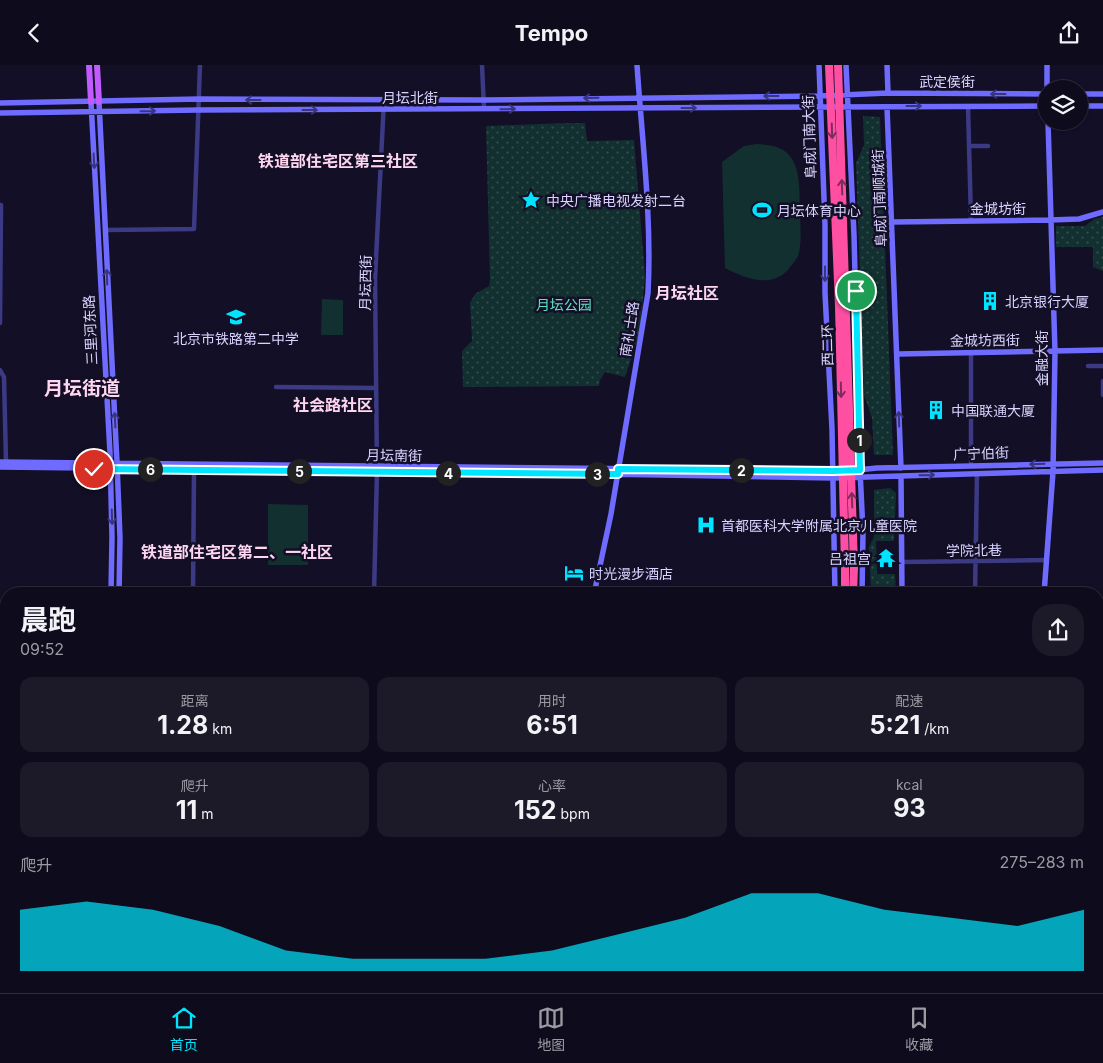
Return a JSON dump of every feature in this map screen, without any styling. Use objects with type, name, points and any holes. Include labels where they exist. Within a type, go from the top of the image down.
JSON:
[{"type":"highway","name":"西二环","points":[[829,65],[839,306],[845,587]]},
{"type":"highway","name":"西二环","points":[[838,65],[854,587]]},
{"type":"main road","name":"三里河东路","points":[[89,65],[91,102],[95,112],[106,231],[114,466],[111,587]]},
{"type":"main road","name":"三里河东路","points":[[97,65],[99,102],[95,112],[114,466],[120,538],[119,587]]},
{"type":"main road","name":"南礼士路","points":[[595,587],[618,472],[648,293],[648,251],[638,65]]},
{"type":"main road","points":[[887,65],[888,93]]},
{"type":"main road","points":[[1047,65],[1047,80]]},
{"type":"main road","points":[[819,68],[846,68],[854,245],[863,532],[862,587]]},
{"type":"main road","name":"阜成门南大街","points":[[819,68],[825,225],[825,293],[832,429],[835,587]]},
{"type":"main road","points":[[1100,95],[1103,90]]},
{"type":"main road","name":"武定侯街","points":[[819,96],[888,93],[1038,94]]},
{"type":"main road","name":"月坛北街","points":[[0,103],[199,99],[484,100],[819,96]]},
{"type":"main road","name":"武定侯街","points":[[820,107],[1038,106]]},
{"type":"main road","points":[[1088,106],[1103,106]]},
{"type":"main road","name":"月坛北街","points":[[0,113],[199,110],[820,107]]},
{"type":"main road","name":"阜成门南顺城街","points":[[888,107],[901,468]]},
{"type":"main road","name":"金融大街","points":[[1048,130],[1056,352],[1055,472]]},
{"type":"main road","name":"金城坊街","points":[[892,222],[1079,219],[1103,212]]},
{"type":"main road","name":"金城坊西街","points":[[898,354],[1103,350]]},
{"type":"main road","points":[[832,429],[859,429]]},
{"type":"main road","points":[[845,429],[847,478]]},
{"type":"main road","name":"月坛南街","points":[[3,461],[194,470],[377,469]]},
{"type":"main road","name":"广宁伯街","points":[[860,470],[1103,463]]},
{"type":"main road","name":"月坛南街","points":[[0,467],[114,466],[618,472],[847,478]]},
{"type":"main road","name":"月坛南街","points":[[618,472],[860,470]]},
{"type":"main road","name":"广宁伯街","points":[[847,478],[1103,470]]},
{"type":"main road","points":[[1046,587],[1055,472]]},
{"type":"main road","points":[[1047,587],[1055,472]]},
{"type":"main road","points":[[902,476],[902,587]]},
{"type":"street","points":[[106,231],[194,229],[200,65]]},
{"type":"street","points":[[482,65],[484,109]]},
{"type":"street","name":"月坛西街","points":[[374,587],[377,469],[375,279],[384,100]]},
{"type":"street","points":[[968,106],[971,221]]},
{"type":"street","points":[[969,146],[988,146]]},
{"type":"street","points":[[0,323],[1,205]]},
{"type":"street","points":[[971,353],[971,466]]},
{"type":"street","points":[[1088,366],[1103,366]]},
{"type":"street","points":[[0,370],[4,377],[3,461]]},
{"type":"street","points":[[1103,381],[1103,395]]},
{"type":"street","points":[[276,387],[376,388]]},
{"type":"street","points":[[193,587],[194,470]]},
{"type":"street","points":[[974,587],[977,474]]},
{"type":"street","name":"学院北巷","points":[[902,562],[1047,560]]},
{"type":"green space","points":[[863,116],[880,117],[893,455],[874,455],[872,418],[864,395],[856,163],[864,145]]},
{"type":"green space","name":"月坛公园","points":[[585,123],[587,141],[634,140],[645,276],[640,332],[625,377],[605,372],[599,386],[463,387],[462,351],[472,341],[470,303],[475,294],[489,286],[490,280],[486,126]]},
{"type":"green space","name":"月坛体育中心","points":[[769,145],[786,152],[795,164],[799,188],[801,237],[798,255],[784,273],[768,280],[751,279],[725,268],[722,162],[744,146]]},
{"type":"green space","points":[[1103,217],[1103,271],[1093,267],[1093,247],[1056,247],[1056,226],[1085,226],[1094,219]]},
{"type":"green space","points":[[322,299],[343,300],[343,335],[321,335]]},
{"type":"green space","points":[[890,488],[896,493],[894,541],[876,541],[877,574],[895,574],[896,587],[871,587],[869,547],[874,537],[874,490]]},
{"type":"green space","points":[[268,504],[308,505],[308,565],[268,565]]},
{"type":"place","name":"中央广播电视发射二台","points":[[531,200]]},
{"type":"place","name":"月坛体育中心","points":[[762,210]]},
{"type":"place","name":"北京银行大厦","points":[[990,301]]},
{"type":"place","name":"北京市铁路第二中学","points":[[236,317]]},
{"type":"place","name":"中国联通大厦","points":[[936,410]]},
{"type":"place","name":"首都医科大学附属北京儿童医院","points":[[706,525]]},
{"type":"place","name":"吕祖宫","points":[[886,558]]},
{"type":"place","name":"时光漫步酒店","points":[[574,573]]},
{"type":"district","name":"铁道部住宅区第三社区","points":[[338,161]]},
{"type":"district","name":"月坛社区","points":[[687,293]]},
{"type":"district","name":"月坛街道","points":[[82,388]]},
{"type":"district","name":"社会路社区","points":[[333,405]]},
{"type":"district","name":"铁道部住宅区第二、一社区","points":[[237,552]]},
{"type":"route","points":[[94,469],[602,474],[618,474],[618,469],[860,470],[856,291]]}]
